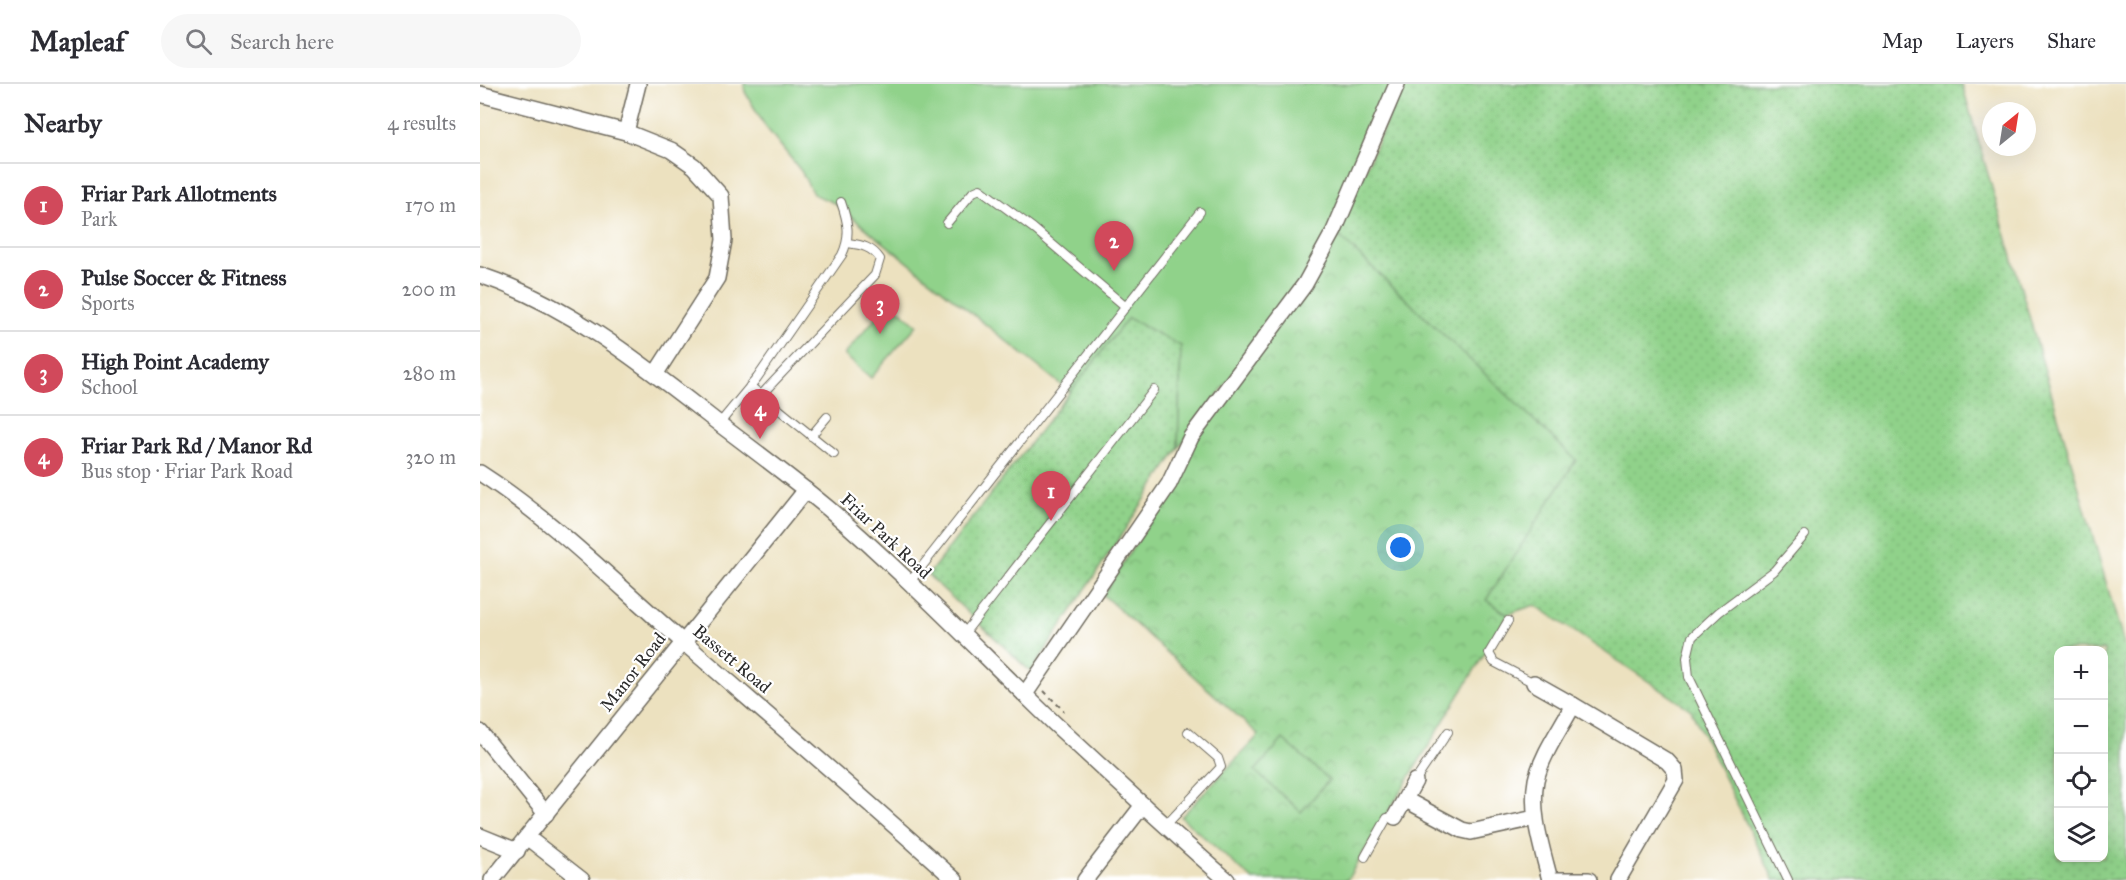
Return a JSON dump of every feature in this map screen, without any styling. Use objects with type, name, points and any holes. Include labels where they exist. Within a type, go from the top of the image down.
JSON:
[{"type":"street","points":[[626,132],[638,84]]},
{"type":"street","points":[[1029,688],[1169,484],[1191,437],[1305,284],[1334,231],[1397,84]]},
{"type":"street","points":[[485,91],[626,132],[671,150],[694,166],[721,196],[724,240],[717,278],[656,373]]},
{"type":"street","name":"Friar Park Road","points":[[480,275],[517,288],[555,307],[656,373],[806,490],[963,635],[1029,688],[1143,805],[1227,880]]},
{"type":"street","name":"Bassett Road","points":[[480,473],[518,499],[843,778],[955,880]]},
{"type":"street","name":"Manor Road","points":[[492,880],[528,838],[682,641],[806,490]]},
{"type":"street","points":[[1534,683],[1667,760],[1675,770],[1676,780],[1618,880]]},
{"type":"street","points":[[1550,880],[1535,818],[1537,779],[1543,761],[1573,705]]},
{"type":"street","points":[[480,732],[546,814]]},
{"type":"street","points":[[1395,817],[1415,781]]},
{"type":"street","points":[[1406,800],[1462,830],[1471,832],[1535,818]]},
{"type":"street","points":[[1085,880],[1143,805]]},
{"type":"street","points":[[480,836],[517,851]]},
{"type":"street","points":[[528,838],[582,880]]},
{"type":"street","points":[[1555,880],[1589,880]]},
{"type":"lane","points":[[947,223],[973,192],[980,189],[1096,279],[1126,307]]},
{"type":"lane","points":[[719,424],[750,386],[842,255],[848,243],[849,229],[841,202]]},
{"type":"lane","points":[[909,583],[1200,212]]},
{"type":"lane","points":[[761,395],[875,275],[880,259],[876,253],[868,247],[848,243]]},
{"type":"lane","points":[[750,386],[834,454]]},
{"type":"lane","points":[[963,635],[1154,390]]},
{"type":"lane","points":[[811,436],[828,417]]},
{"type":"lane","points":[[1788,880],[1689,677],[1687,658],[1692,637],[1719,612],[1774,572],[1805,535]]},
{"type":"lane","points":[[1508,621],[1489,653],[1494,662],[1534,683]]},
{"type":"lane","points":[[1165,826],[1221,767],[1218,758],[1188,732]]},
{"type":"lane","points":[[1415,781],[1448,732]]},
{"type":"lane","points":[[1365,857],[1387,818],[1395,817]]},
{"type":"path","points":[[1029,688],[1065,712]]},
{"type":"green space","points":[[744,84],[1394,84],[1331,232],[1300,284],[1178,449],[1181,346],[1128,318],[1070,392],[834,203],[813,194],[801,171],[765,126],[745,92]]},
{"type":"green space","points":[[1403,84],[1962,84],[2126,651],[2126,880],[1774,880],[1691,710],[1535,605],[1508,614],[1485,600],[1337,234]]},
{"type":"green space","points":[[1337,234],[1576,460],[1486,600],[1508,615],[1347,880],[1253,880],[1181,817],[1259,735],[1103,595],[1180,473],[1196,439]]},
{"type":"green space","points":[[890,301],[917,325],[871,378],[844,355]]},
{"type":"green space","points":[[1128,317],[1181,346],[1178,449],[1031,672],[928,575]]},
{"type":"green space","points":[[1283,739],[1329,780],[1301,812],[1255,771]]},
{"type":"place","name":"Pulse Soccer & Fitness","points":[[1114,271]]},
{"type":"place","name":"High Point Academy","points":[[880,334]]},
{"type":"place","name":"Friar Park Rd / Manor Rd","points":[[760,439]]},
{"type":"place","name":"Friar Park Allotments","points":[[1051,521]]}]
